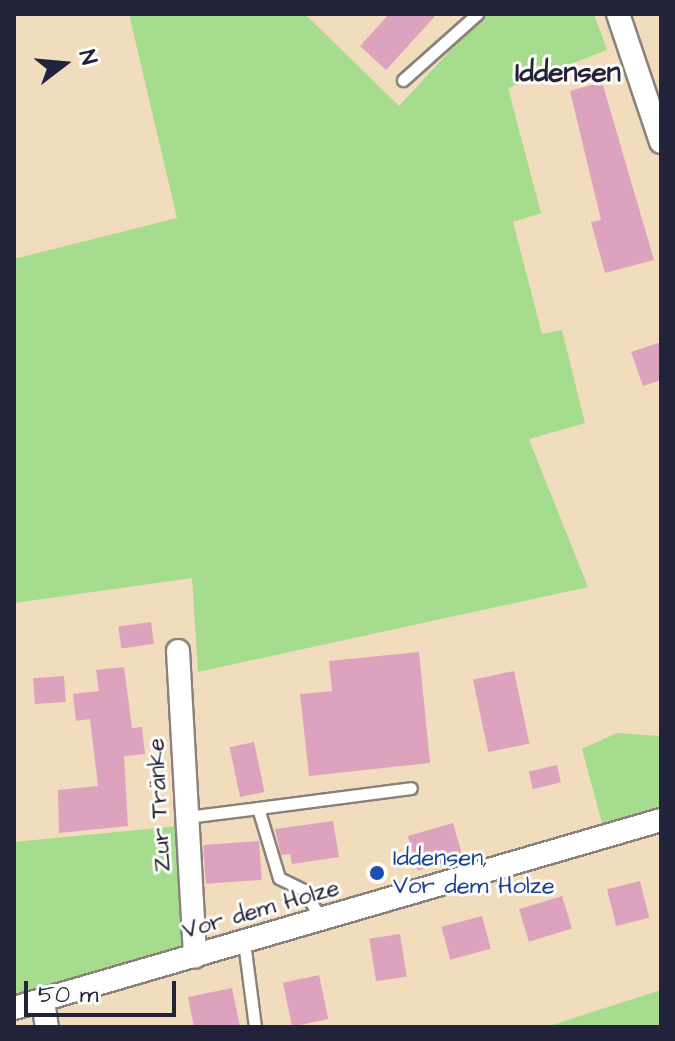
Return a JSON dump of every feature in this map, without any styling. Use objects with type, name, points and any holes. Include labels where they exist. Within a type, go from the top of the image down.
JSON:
[{"type":"street","points":[[618,14],[661,142]]},
{"type":"street","name":"Zur Tränke","points":[[178,651],[195,957]]},
{"type":"street","name":"Vor dem Holze","points":[[14,1008],[661,820]]},
{"type":"street","points":[[43,1000],[47,1027]]},
{"type":"lane","points":[[403,80],[477,14]]},
{"type":"lane","points":[[187,817],[411,788]]},
{"type":"lane","points":[[258,808],[279,878],[306,891],[320,920]]},
{"type":"lane","points":[[244,942],[255,1027]]},
{"type":"green space","points":[[129,14],[305,14],[399,106],[484,14],[594,14],[607,50],[508,88],[541,213],[513,222],[542,334],[562,330],[585,423],[529,439],[588,587],[198,672],[192,578],[14,603],[14,259],[177,218]]},
{"type":"green space","points":[[617,733],[661,736],[661,813],[604,830],[582,749]]},
{"type":"green space","points":[[179,826],[186,948],[14,998],[14,842]]},
{"type":"green space","points":[[661,990],[661,1027],[546,1027]]},
{"type":"building","points":[[389,14],[437,14],[386,70],[360,46]]},
{"type":"building","points":[[602,82],[654,260],[605,273],[591,222],[601,220],[570,91]]},
{"type":"building","points":[[661,342],[661,380],[643,386],[631,352]]},
{"type":"building","points":[[151,622],[154,644],[121,648],[118,627]]},
{"type":"building","points":[[419,652],[430,763],[309,776],[300,694],[332,691],[329,661]]},
{"type":"building","points":[[124,667],[132,728],[142,727],[145,754],[124,756],[128,826],[59,833],[58,790],[98,786],[90,719],[76,721],[73,694],[99,691],[96,670]]},
{"type":"building","points":[[514,671],[529,743],[488,752],[473,680]]},
{"type":"building","points":[[64,676],[66,702],[35,704],[33,678]]},
{"type":"building","points":[[254,742],[265,792],[240,797],[230,747]]},
{"type":"building","points":[[557,765],[561,783],[533,789],[529,772]]},
{"type":"building","points":[[333,821],[339,857],[292,864],[290,854],[281,855],[275,829]]},
{"type":"building","points":[[453,823],[463,858],[418,871],[408,836]]},
{"type":"building","points":[[259,841],[262,880],[206,884],[203,845]]},
{"type":"building","points":[[640,881],[649,918],[616,926],[607,889]]},
{"type":"building","points":[[562,896],[572,929],[529,942],[519,909]]},
{"type":"building","points":[[482,916],[491,949],[450,960],[441,927]]},
{"type":"building","points":[[400,934],[407,976],[376,981],[369,939]]},
{"type":"building","points":[[319,975],[328,1019],[292,1027],[283,983]]},
{"type":"building","points":[[232,988],[240,1027],[194,1027],[188,997]]},
{"type":"place","name":"Iddensen, Vor dem Holze","points":[[377,873]]},
{"type":"district","name":"Iddensen","points":[[568,73]]}]
